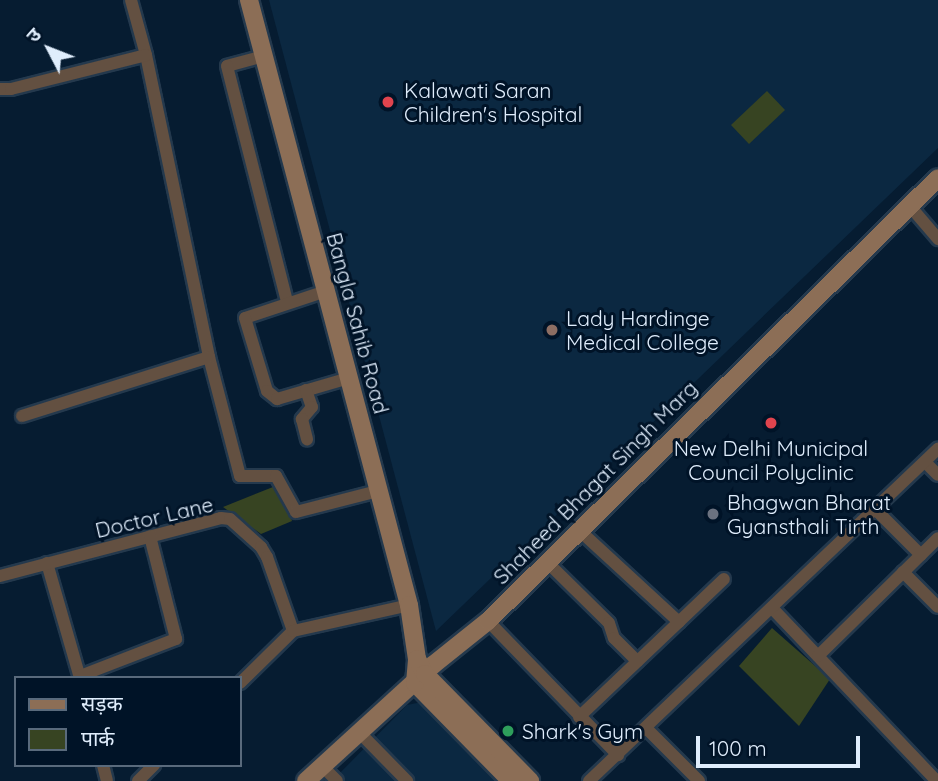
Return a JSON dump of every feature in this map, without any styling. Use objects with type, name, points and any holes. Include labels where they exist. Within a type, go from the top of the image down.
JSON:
[{"type":"street","points":[[131,0],[146,55],[209,357],[240,476],[276,475],[296,512],[378,491]]},
{"type":"street","name":"Bangla Sahib Road","points":[[249,0],[409,605],[419,672]]},
{"type":"street","points":[[0,89],[11,89],[146,55]]},
{"type":"street","points":[[264,56],[227,66],[287,302]]},
{"type":"street","name":"Shaheed Bhagat Singh Marg","points":[[306,781],[419,672],[488,621],[938,178]]},
{"type":"street","points":[[909,205],[938,239]]},
{"type":"street","points":[[326,291],[245,318],[267,391],[277,398],[349,378]]},
{"type":"street","points":[[22,416],[209,357]]},
{"type":"street","points":[[306,390],[312,407],[302,419],[307,439]]},
{"type":"street","points":[[589,781],[938,449]]},
{"type":"street","points":[[925,462],[938,475]]},
{"type":"street","points":[[875,509],[921,555]]},
{"type":"street","name":"Doctor Lane","points":[[0,576],[221,518],[237,523],[267,557],[293,631]]},
{"type":"street","points":[[579,530],[679,622]]},
{"type":"street","points":[[83,676],[176,639],[149,536]]},
{"type":"street","points":[[818,656],[938,538]]},
{"type":"street","points":[[546,561],[609,623],[614,638],[637,662]]},
{"type":"street","points":[[47,563],[80,676]]},
{"type":"street","points":[[903,572],[938,607]]},
{"type":"street","points":[[579,717],[724,579]]},
{"type":"street","points":[[242,681],[293,631],[409,605]]},
{"type":"street","points":[[772,608],[937,781]]},
{"type":"street","points":[[488,621],[618,755]]},
{"type":"street","points":[[419,672],[511,781]]},
{"type":"street","points":[[419,672],[530,781]]},
{"type":"street","points":[[646,728],[699,781]]},
{"type":"street","points":[[359,732],[407,781]]},
{"type":"street","points":[[322,766],[337,781]]},
{"type":"street","points":[[138,781],[153,767]]},
{"type":"shaded area","name":"Lady Hardinge Medical College","points":[[269,0],[938,0],[938,148],[436,631]]},
{"type":"shaded area","points":[[427,701],[506,781],[332,781],[407,705]]},
{"type":"green space","points":[[767,91],[785,110],[749,144],[731,125]]},
{"type":"green space","points":[[278,485],[292,521],[261,534],[223,507]]},
{"type":"green space","points":[[772,628],[830,679],[799,726],[739,666]]},
{"type":"place","name":"Kalawati Saran Children's Hospital","points":[[388,102]]},
{"type":"place","name":"Lady Hardinge Medical College","points":[[552,330]]},
{"type":"place","name":"New Delhi Municipal Council Polyclinic","points":[[771,423]]},
{"type":"place","name":"Bhagwan Bharat Gyansthali Tirth","points":[[713,514]]},
{"type":"place","name":"Shark's Gym","points":[[508,731]]}]
